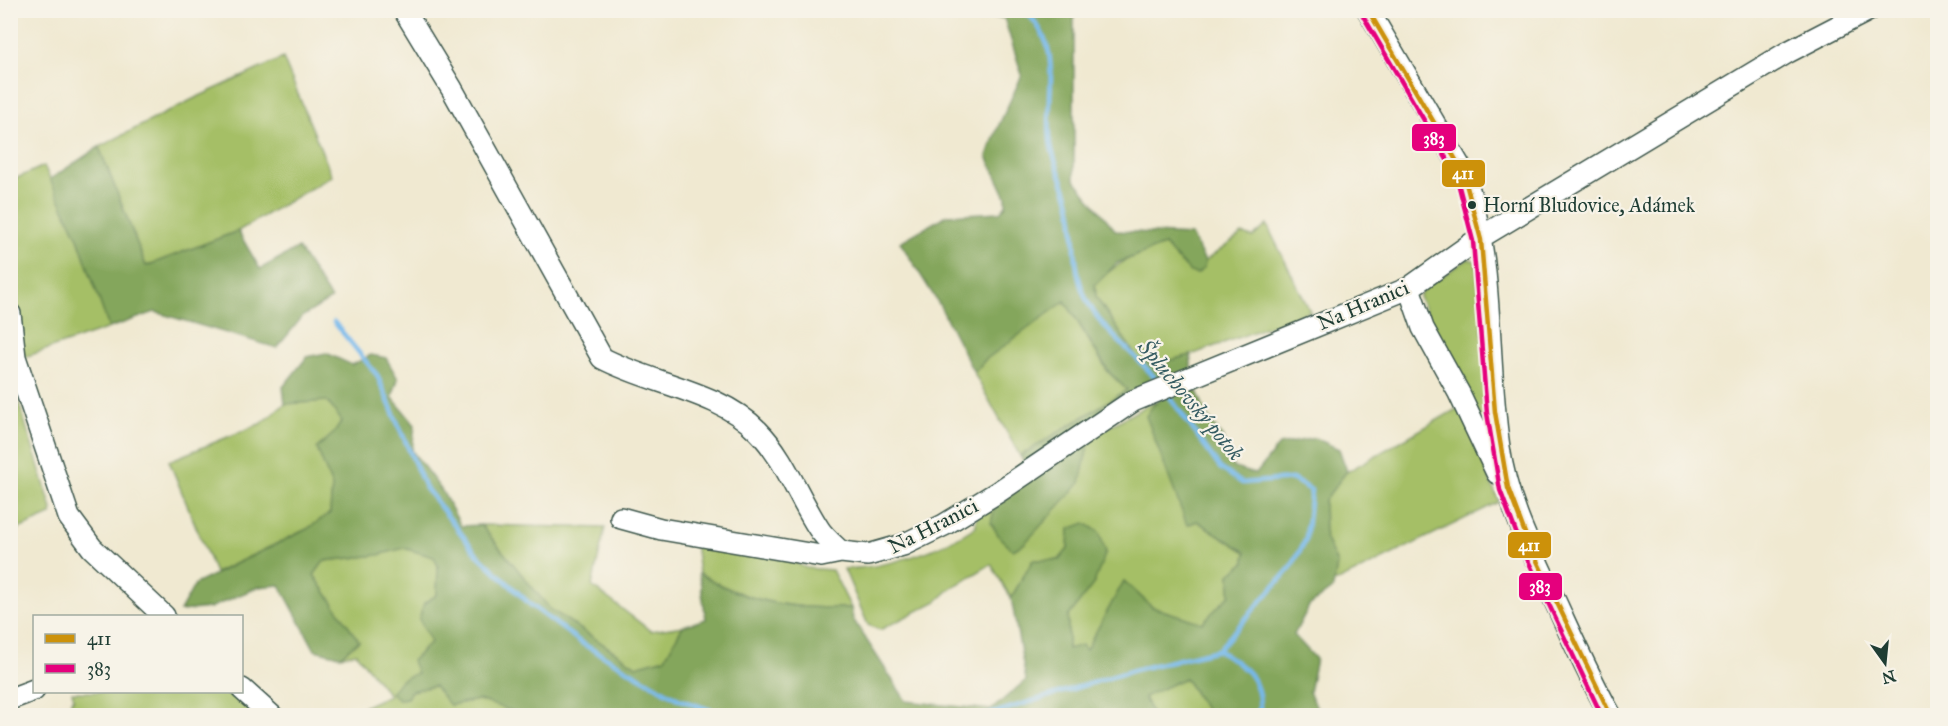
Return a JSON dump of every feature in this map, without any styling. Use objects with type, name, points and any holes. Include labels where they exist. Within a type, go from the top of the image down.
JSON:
[{"type":"street","points":[[404,10],[452,89],[602,358],[642,377],[693,393],[742,418],[758,431],[775,453],[820,531],[841,552]]},
{"type":"street","points":[[1368,10],[1463,172],[1473,199],[1481,237],[1498,445],[1507,492]]},
{"type":"street","name":"Na Hranici","points":[[621,518],[661,529],[796,553],[821,556],[841,552],[853,555],[882,552],[936,529],[998,492],[1133,401],[1409,288],[1481,237],[1788,52],[1869,10]]},
{"type":"street","points":[[1409,288],[1423,328],[1459,393],[1507,492],[1573,641],[1611,716]]},
{"type":"street","points":[[10,314],[15,357],[69,517],[92,548],[163,615]]},
{"type":"street","points":[[10,699],[33,690]]},
{"type":"street","points":[[243,690],[272,716]]},
{"type":"green space","points":[[962,11],[1074,11],[1074,179],[1116,231],[1191,235],[1205,261],[1204,268],[1197,274],[1190,272],[1164,245],[1117,263],[1095,285],[1096,297],[1138,359],[1155,364],[1191,355],[1191,370],[1027,467],[1020,456],[1127,390],[1109,372],[1065,301],[985,360],[974,373],[939,304],[900,242],[947,215],[1000,212],[1006,205],[1006,197],[987,156],[1022,75],[1004,18],[967,16]]},
{"type":"green space","points":[[283,58],[332,176],[238,231],[146,266],[99,147],[193,99]]},
{"type":"green space","points":[[99,147],[146,266],[238,231],[260,269],[298,248],[331,299],[303,316],[277,348],[155,312],[109,328],[78,238],[50,179]]},
{"type":"green space","points":[[44,166],[78,238],[109,328],[22,358],[11,260],[10,181]]},
{"type":"green space","points":[[1267,225],[1310,311],[1191,355],[1155,364],[1138,359],[1096,297],[1095,285],[1126,260],[1164,245],[1190,271],[1204,268],[1205,261],[1242,234],[1253,237]]},
{"type":"green space","points":[[1468,259],[1476,261],[1494,455],[1419,297],[1424,288]]},
{"type":"green space","points":[[1065,301],[1108,372],[1127,390],[1020,456],[974,373],[985,360]]},
{"type":"green space","points":[[326,353],[352,365],[371,355],[386,358],[398,379],[392,397],[415,425],[412,451],[442,491],[461,526],[481,525],[550,609],[636,666],[665,658],[683,626],[706,619],[699,573],[736,592],[754,598],[791,606],[851,608],[853,619],[906,701],[991,710],[1026,680],[1011,598],[1033,560],[1059,560],[1068,549],[1069,529],[1085,523],[1099,532],[1106,552],[1094,583],[1068,617],[1068,649],[1082,645],[1086,650],[1124,581],[1152,607],[1202,623],[1230,595],[1230,574],[1245,562],[1246,552],[1197,521],[1187,525],[1146,416],[1161,398],[1173,392],[1197,391],[1208,417],[1223,438],[1234,468],[1256,474],[1279,445],[1315,438],[1339,449],[1347,471],[1324,501],[1325,537],[1337,564],[1333,588],[1309,606],[1294,635],[1316,659],[1309,692],[1321,715],[1209,715],[1185,678],[1144,697],[1153,716],[527,716],[479,700],[450,705],[434,686],[411,691],[407,698],[399,699],[391,693],[401,680],[417,673],[412,661],[431,642],[419,619],[424,603],[437,595],[438,566],[434,557],[404,548],[378,555],[324,561],[314,575],[359,641],[340,656],[315,650],[280,585],[258,587],[210,608],[180,611],[195,584],[307,529],[330,513],[332,486],[317,448],[334,433],[342,421],[327,401],[285,404],[283,387],[307,357]]},
{"type":"green space","points":[[11,378],[52,509],[51,515],[11,532]]},
{"type":"green space","points":[[327,401],[342,421],[335,433],[317,448],[332,486],[330,513],[307,529],[215,573],[169,461],[262,423],[285,404]]},
{"type":"green space","points":[[1155,401],[1187,525],[1197,521],[1246,552],[1245,562],[1230,574],[1230,595],[1202,623],[1152,607],[1124,581],[1086,650],[1068,649],[1068,617],[1094,583],[1069,529],[1068,549],[1059,560],[1033,560],[1011,598],[991,564],[950,589],[937,601],[880,630],[868,625],[844,569],[896,561],[947,543],[976,526],[976,518],[996,500],[1013,550],[1025,543],[1090,437]]},
{"type":"green space","points":[[1460,407],[1499,502],[1334,583],[1337,564],[1325,537],[1324,501],[1345,473]]},
{"type":"green space","points":[[1090,437],[1080,483],[1025,543],[1013,550],[1000,538],[991,523],[996,500]]},
{"type":"green space","points":[[481,525],[605,528],[592,586],[651,631],[683,626],[665,658],[636,666],[550,609]]},
{"type":"green space","points":[[695,543],[790,560],[806,568],[832,570],[851,608],[792,606],[736,592],[699,573]]},
{"type":"green space","points":[[404,548],[434,557],[438,566],[437,595],[424,603],[431,642],[421,650],[417,673],[401,680],[399,699],[407,698],[410,691],[434,686],[450,705],[479,700],[527,715],[346,715],[389,695],[356,653],[340,656],[359,641],[314,575],[324,561],[378,555]]},
{"type":"green space","points":[[1185,678],[1209,715],[1153,715],[1143,697]]},
{"type":"green space","points":[[72,693],[240,693],[266,715],[65,716],[64,712],[74,698]]},
{"type":"waterway","name":"Špluchovský potok","points":[[1024,10],[1037,25],[1045,40],[1049,55],[1051,71],[1050,139],[1053,155],[1070,204],[1077,268],[1082,289],[1096,316],[1160,384]]},
{"type":"waterway","points":[[334,322],[377,375],[425,487],[477,554],[531,605],[583,644],[678,699],[728,716]]},
{"type":"waterway","name":"Špluchovský potok","points":[[1167,393],[1220,468],[1242,483],[1292,479],[1311,490],[1306,539],[1292,566],[1218,650],[1243,667],[1254,680],[1260,709],[1253,716]]},
{"type":"waterway","points":[[984,716],[1134,670],[1218,650]]},
{"type":"transit line","name":"411","points":[[1368,10],[1463,172],[1481,240],[1495,412],[1508,488],[1529,544],[1611,716]]},
{"type":"transit line","name":"383","points":[[1362,14],[1456,175],[1473,241],[1487,413],[1500,490],[1522,548],[1602,716]]},
{"type":"place","name":"Horní Bludovice, Adámek","points":[[1472,205]]}]
